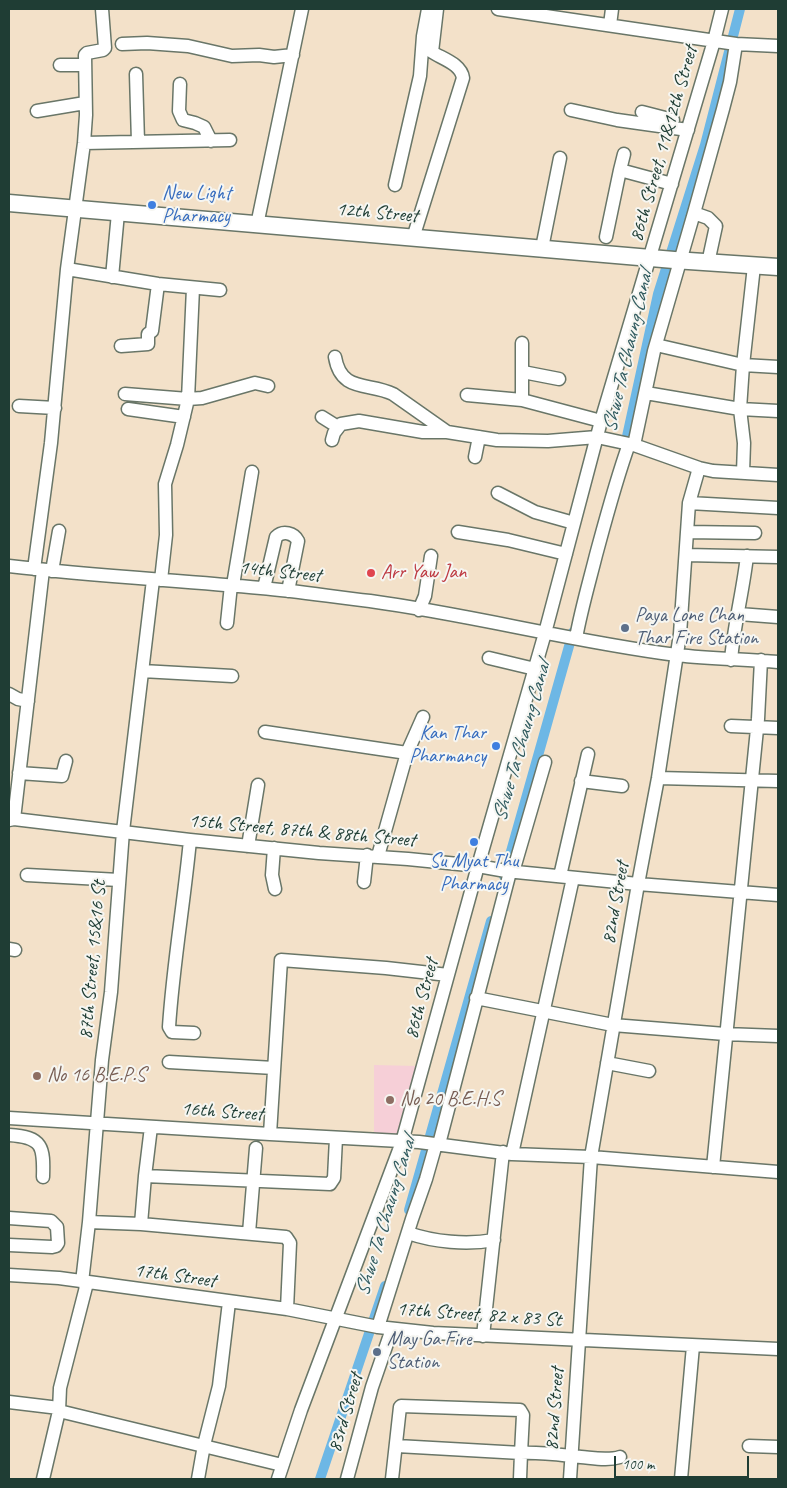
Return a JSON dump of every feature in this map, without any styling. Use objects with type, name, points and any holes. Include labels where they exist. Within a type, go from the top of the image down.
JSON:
[{"type":"main road","name":"12th Street","points":[[9,204],[778,267]]},
{"type":"street","points":[[11,819],[19,773],[43,570],[54,408],[68,269],[84,143],[85,55],[86,53],[100,51],[105,48],[102,9]]},
{"type":"street","points":[[257,224],[302,9]]},
{"type":"street","points":[[427,52],[423,36],[428,9]]},
{"type":"street","points":[[395,185],[437,9]]},
{"type":"street","points":[[500,9],[726,43],[778,46]]},
{"type":"street","points":[[610,25],[612,9]]},
{"type":"street","points":[[576,638],[587,586],[618,473],[631,444],[646,393],[656,345],[667,259],[694,213],[730,82],[722,9]]},
{"type":"street","name":"86th Street, 11&12th Street","points":[[667,259],[672,184],[688,127],[726,43]]},
{"type":"street","points":[[122,44],[188,46],[232,56],[259,55],[274,57],[293,55]]},
{"type":"street","points":[[413,238],[463,78],[462,71],[456,66],[427,52]]},
{"type":"street","points":[[60,65],[84,65]]},
{"type":"street","points":[[136,74],[138,142]]},
{"type":"street","points":[[180,84],[179,111],[183,120],[195,122],[204,127],[211,140]]},
{"type":"street","points":[[37,111],[85,102]]},
{"type":"street","points":[[571,110],[617,120],[688,127]]},
{"type":"street","points":[[642,112],[688,127]]},
{"type":"street","points":[[84,143],[230,140]]},
{"type":"street","points":[[606,237],[624,154]]},
{"type":"street","points":[[542,248],[560,158]]},
{"type":"street","points":[[620,170],[672,184]]},
{"type":"street","points":[[112,277],[118,213]]},
{"type":"street","points":[[694,213],[708,218],[716,226],[708,262]]},
{"type":"street","name":"86th Street","points":[[278,1479],[309,1387],[402,1142],[545,633],[601,421],[667,259]]},
{"type":"street","points":[[743,473],[744,443],[740,409],[754,266]]},
{"type":"street","points":[[68,269],[158,284],[220,290]]},
{"type":"street","points":[[121,346],[148,344],[148,334],[152,331],[158,284]]},
{"type":"street","name":"87th Street, 15&16 St","points":[[43,1479],[59,1410],[60,1388],[84,1283],[96,1123],[111,992],[123,831],[142,671],[166,535],[165,484],[188,398],[193,288]]},
{"type":"street","points":[[522,343],[522,400]]},
{"type":"street","points":[[656,345],[743,365],[778,367]]},
{"type":"street","points":[[336,357],[337,367],[342,377],[358,385],[393,394],[447,432]]},
{"type":"street","points":[[523,372],[560,379]]},
{"type":"street","points":[[125,394],[188,398],[215,395],[255,384],[268,386]]},
{"type":"street","points":[[646,393],[740,409],[778,411]]},
{"type":"street","points":[[467,395],[522,400],[601,421]]},
{"type":"street","points":[[19,406],[54,408]]},
{"type":"street","points":[[128,409],[184,417]]},
{"type":"street","points":[[322,417],[338,427]]},
{"type":"street","points":[[332,440],[341,424],[359,421],[423,432],[447,432],[478,438],[514,441],[548,441],[597,437],[631,444],[699,468],[778,475]]},
{"type":"street","points":[[475,457],[478,438]]},
{"type":"street","name":"82nd Street","points":[[570,1479],[591,1157],[658,778],[677,655],[689,503],[699,468]]},
{"type":"street","points":[[227,623],[252,472]]},
{"type":"street","points":[[498,493],[508,496],[535,512],[574,523]]},
{"type":"street","points":[[689,503],[778,508]]},
{"type":"street","points":[[43,570],[59,531]]},
{"type":"street","points":[[458,532],[508,540],[566,554]]},
{"type":"street","points":[[687,532],[755,534]]},
{"type":"street","points":[[264,588],[276,537],[279,534],[287,533],[296,537],[298,541],[288,591]]},
{"type":"street","points":[[686,554],[778,557]]},
{"type":"street","points":[[419,610],[425,596],[431,556]]},
{"type":"street","points":[[732,660],[733,639],[739,614],[747,556]]},
{"type":"street","name":"14th Street","points":[[9,566],[264,588],[372,602],[677,655],[778,662]]},
{"type":"street","points":[[739,614],[778,617]]},
{"type":"street","points":[[488,658],[535,669]]},
{"type":"street","points":[[713,1167],[750,780],[757,726],[761,660]]},
{"type":"street","points":[[142,671],[232,676]]},
{"type":"street","points":[[9,694],[18,700],[28,701]]},
{"type":"street","points":[[364,882],[408,753],[423,717]]},
{"type":"street","points":[[732,726],[778,728]]},
{"type":"street","points":[[265,732],[408,753]]},
{"type":"street","points":[[560,876],[588,754]]},
{"type":"street","points":[[19,773],[62,776],[66,761]]},
{"type":"street","points":[[378,1327],[436,1144],[476,998],[506,871],[545,762]]},
{"type":"street","points":[[658,778],[778,781]]},
{"type":"street","points":[[581,781],[622,786]]},
{"type":"street","points":[[248,846],[258,785]]},
{"type":"street","name":"15th Street, 87th & 88th Street","points":[[11,819],[248,846],[478,866],[573,878],[778,895]]},
{"type":"street","points":[[190,840],[182,918],[176,950],[169,1027],[172,1032],[194,1033]]},
{"type":"street","points":[[274,848],[272,875],[275,889]]},
{"type":"street","points":[[27,875],[119,880]]},
{"type":"street","points":[[483,1336],[494,1240],[508,1153],[543,1012],[573,878]]},
{"type":"street","points":[[270,1134],[281,960],[377,967],[448,975]]},
{"type":"street","points":[[476,998],[613,1025],[725,1034],[778,1036]]},
{"type":"street","points":[[169,1062],[274,1068]]},
{"type":"street","points":[[607,1063],[649,1072]]},
{"type":"street","name":"16th Street","points":[[9,1118],[419,1142],[508,1153],[591,1157],[778,1172]]},
{"type":"street","points":[[141,1224],[151,1126]]},
{"type":"street","points":[[9,1135],[22,1136],[39,1144],[44,1154],[43,1177]]},
{"type":"street","points":[[145,1176],[330,1184],[334,1178],[336,1138]]},
{"type":"street","points":[[249,1233],[256,1148]]},
{"type":"street","points":[[9,1218],[51,1221],[57,1227],[58,1243],[52,1247],[9,1245]]},
{"type":"street","points":[[89,1222],[141,1224],[286,1237],[290,1243],[287,1309]]},
{"type":"street","points":[[408,1233],[450,1241],[479,1243],[494,1240]]},
{"type":"street","name":"17th Street","points":[[9,1275],[59,1278],[84,1283],[287,1309],[352,1322]]},
{"type":"street","points":[[198,1479],[204,1445],[219,1386],[229,1302]]},
{"type":"street","name":"17th Street, 82 x 83 St","points":[[352,1322],[392,1329],[483,1336],[778,1350]]},
{"type":"street","name":"83rd Street","points":[[347,1479],[372,1387],[392,1329]]},
{"type":"street","points":[[681,1479],[693,1346]]},
{"type":"street","points":[[9,1402],[59,1410],[282,1465]]},
{"type":"street","points":[[392,1479],[401,1406],[520,1410],[523,1415],[520,1479]]},
{"type":"street","points":[[397,1446],[615,1459],[620,1457]]},
{"type":"street","points":[[749,1446],[778,1447]]},
{"type":"shaded area","name":"No 20 B.E.H.S","points":[[374,1065],[417,1066],[397,1134],[374,1133]]},
{"type":"waterway","name":"Shwe Ta Chaung Canal","points":[[624,450],[658,294],[705,145],[740,9]]},
{"type":"waterway","name":"Shwe Ta Chaung Canal","points":[[504,876],[573,632]]},
{"type":"waterway","name":"Shwe Ta Chaung Canal","points":[[409,1210],[491,921]]},
{"type":"waterway","name":"Shwe Ta Chaung Canal","points":[[320,1479],[385,1286]]},
{"type":"place","name":"New Light Pharmacy","points":[[152,205]]},
{"type":"place","name":"Arr Yaw Jan","points":[[371,573]]},
{"type":"place","name":"Paya Lone Chan Thar Fire Station","points":[[625,628]]},
{"type":"place","name":"Kan Thar Pharmancy","points":[[496,746]]},
{"type":"place","name":"Su Myat Thu Pharmacy","points":[[474,842]]},
{"type":"place","name":"No 16 B.E.P.S","points":[[37,1076]]},
{"type":"place","name":"No 20 B.E.H.S","points":[[390,1100]]},
{"type":"place","name":"May Ga Fire Station","points":[[377,1352]]}]
